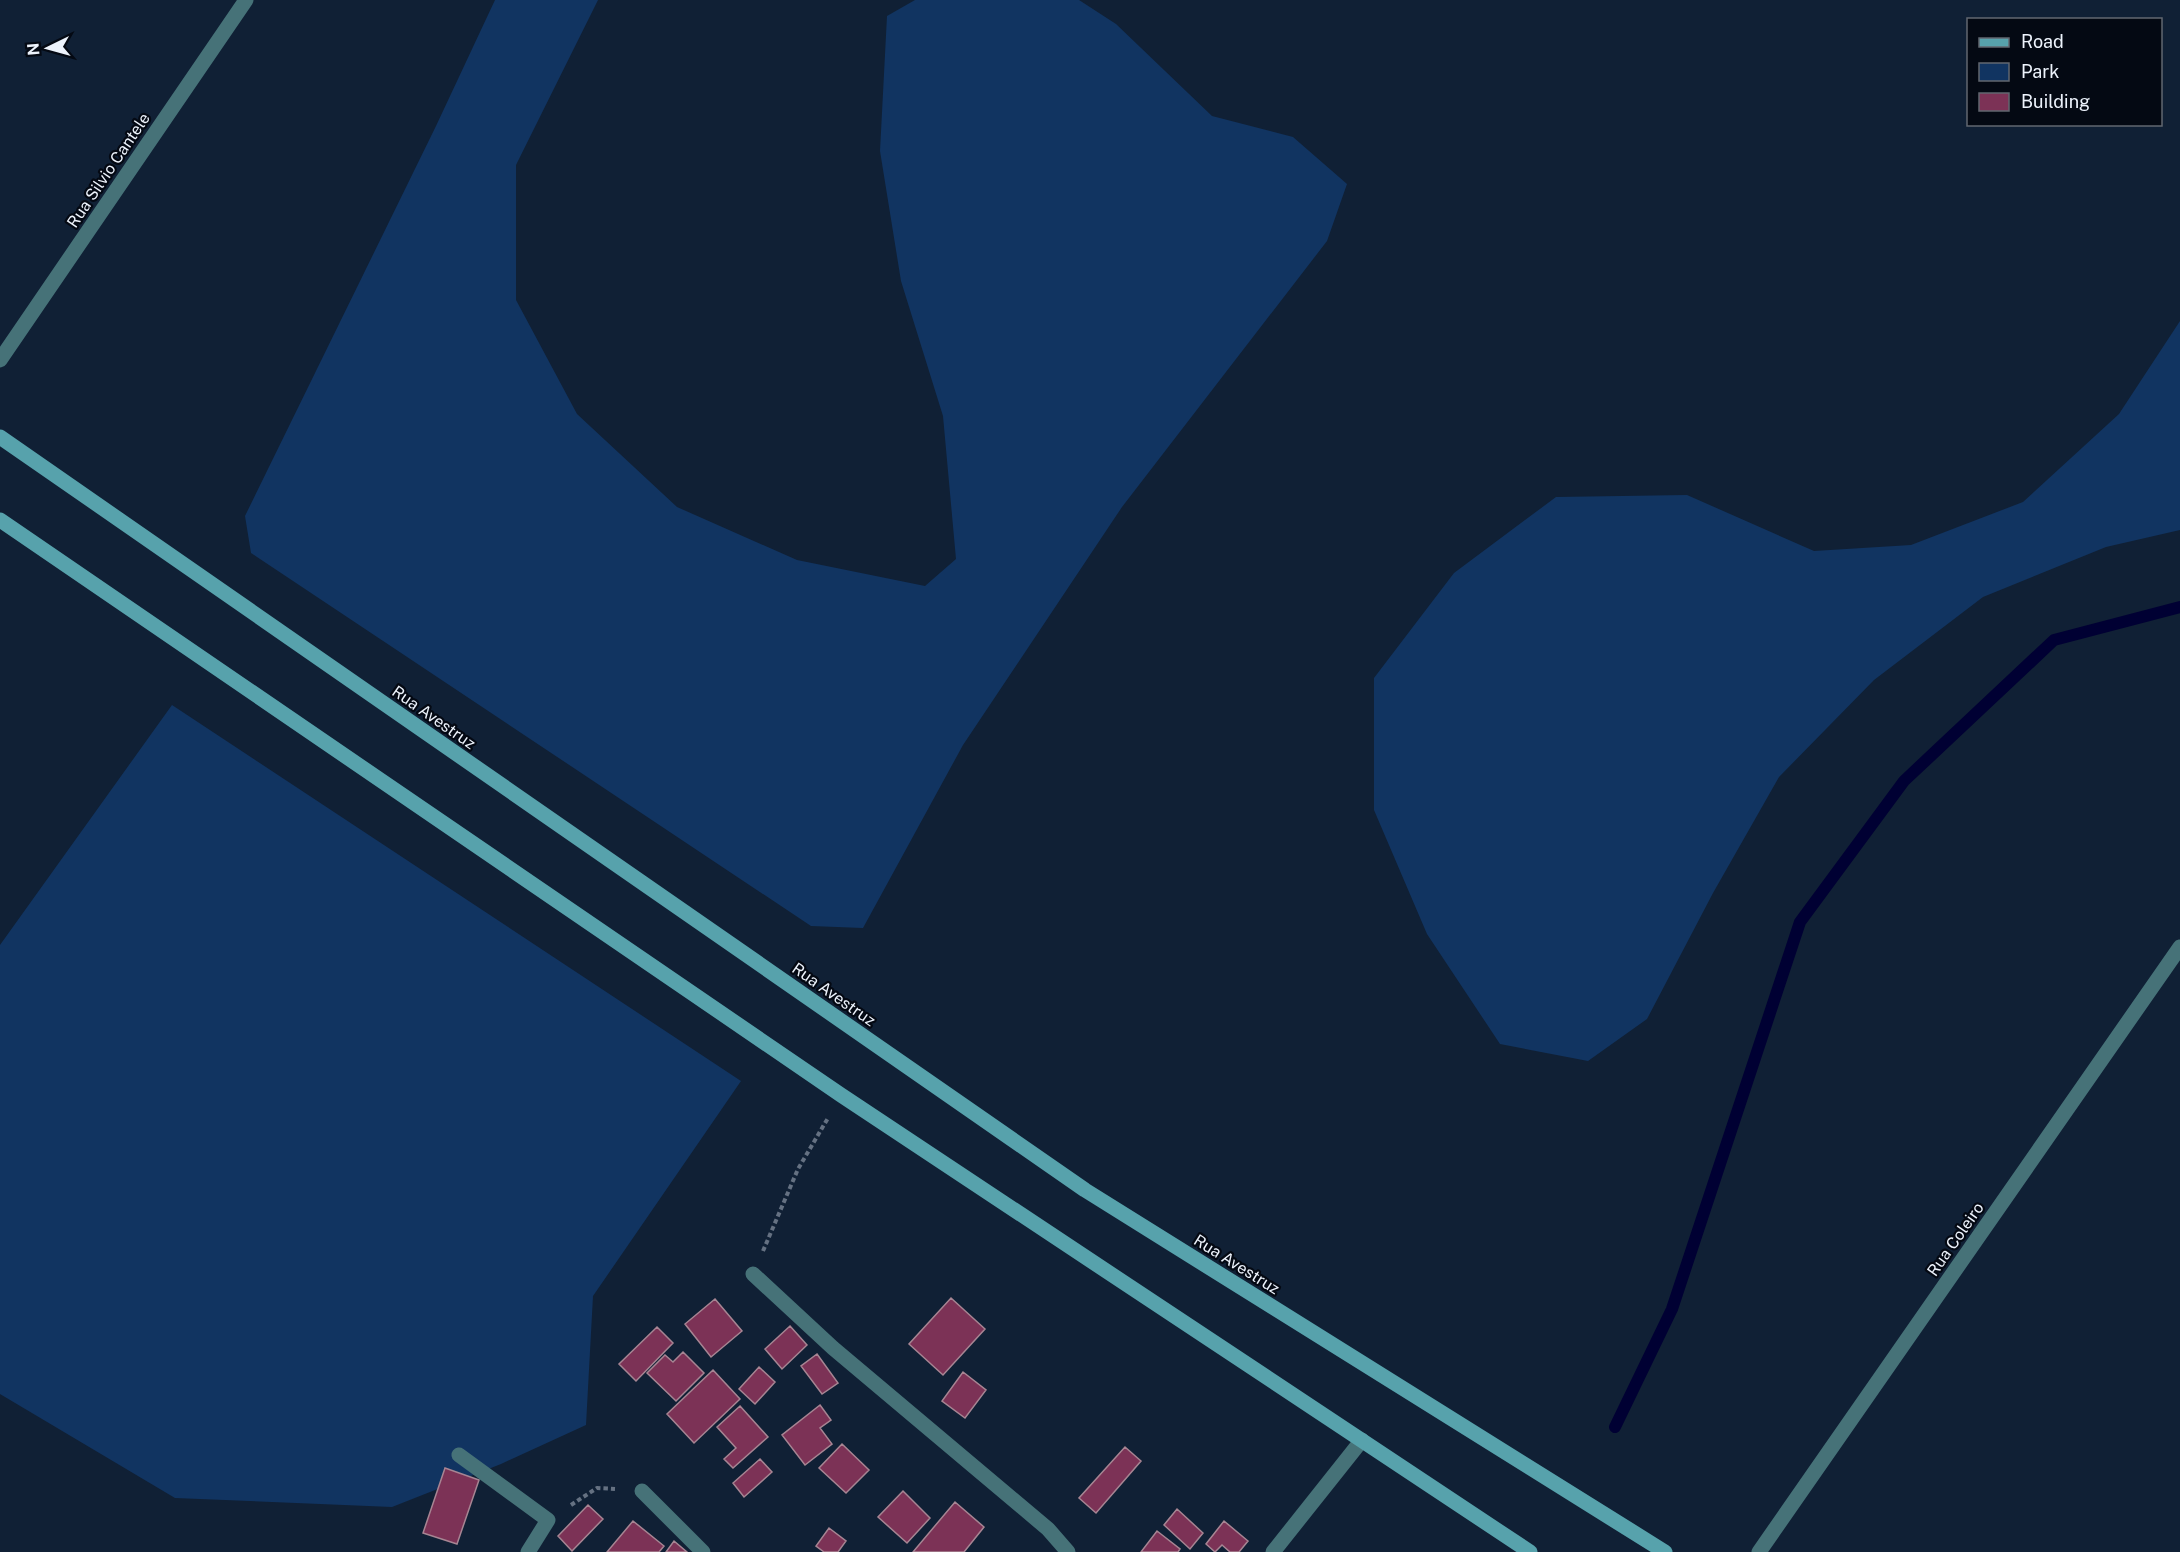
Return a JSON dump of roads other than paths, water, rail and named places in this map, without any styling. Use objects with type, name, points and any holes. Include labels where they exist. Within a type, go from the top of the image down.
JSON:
[{"type":"main road","name":"Rua Avestruz","points":[[0,437],[1085,1190],[1665,1552]]},
{"type":"main road","points":[[0,520],[842,1095],[1530,1552]]},
{"type":"street","name":"Rua Silvio Cantele","points":[[0,360],[246,0]]},
{"type":"street","name":"Rua Coleiro","points":[[1759,1552],[2180,947]]},
{"type":"street","points":[[753,1274],[833,1348],[1048,1529],[1068,1552]]},
{"type":"street","points":[[1273,1552],[1362,1440]]},
{"type":"street","points":[[459,1455],[548,1520],[528,1552]]},
{"type":"street","points":[[642,1491],[703,1552]]},
{"type":"waterway","points":[[1615,1427],[1672,1309],[1800,922],[1904,781],[2054,640],[2180,607]]}]
